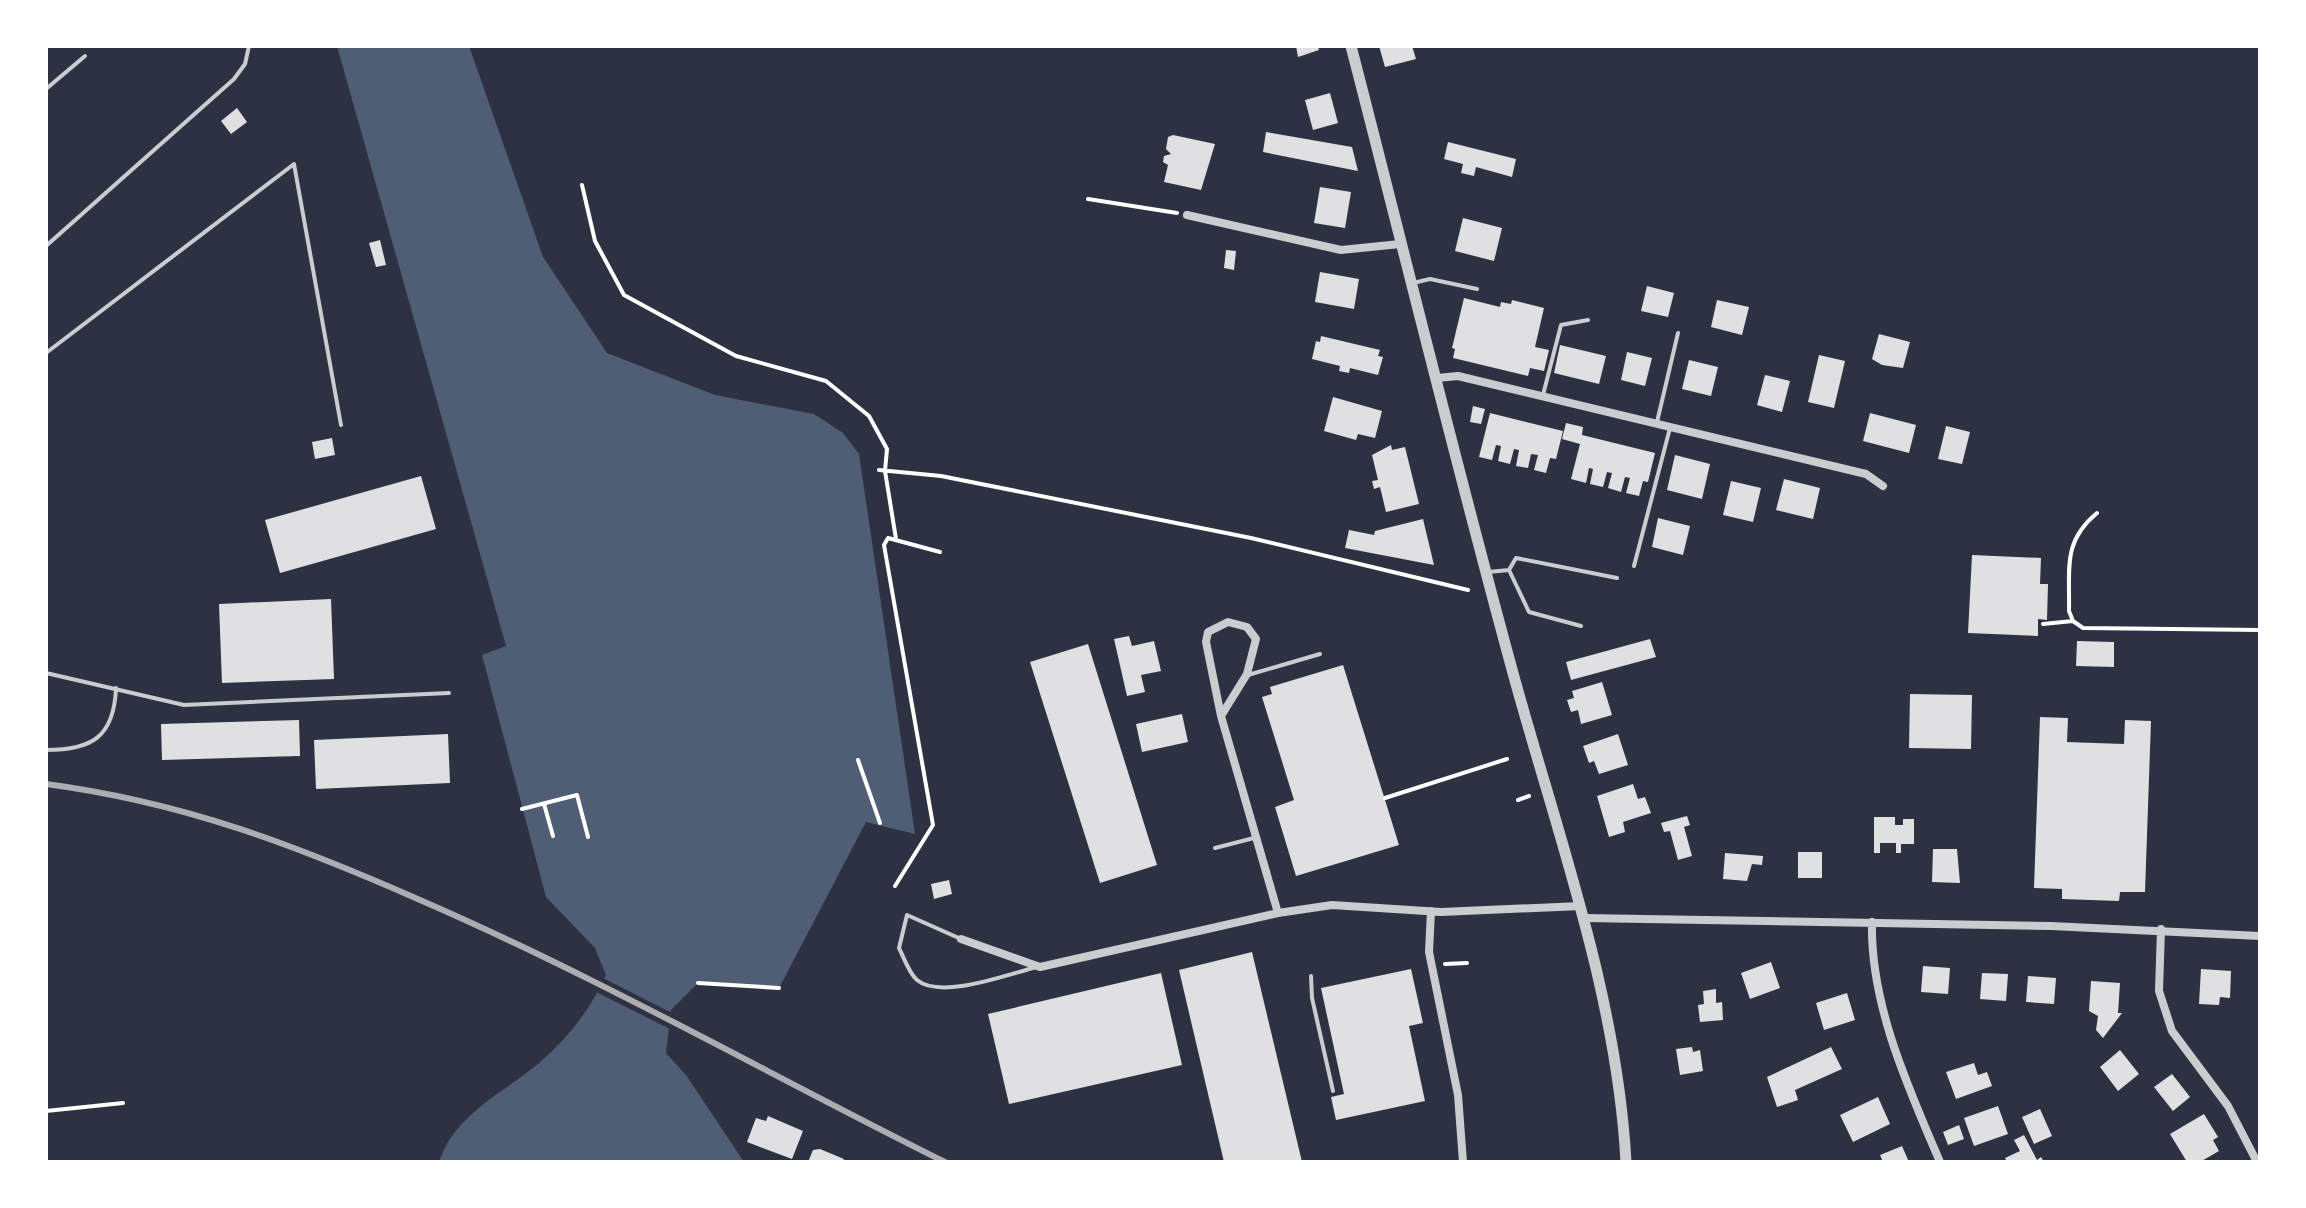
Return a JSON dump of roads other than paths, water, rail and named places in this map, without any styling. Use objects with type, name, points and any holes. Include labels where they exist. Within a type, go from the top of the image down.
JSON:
[{"type":"street","points":[[1351,46],[1486,572],[1582,912],[1617,1077],[1626,1162]]},
{"type":"street","points":[[1187,215],[1341,250],[1400,244]]},
{"type":"street","points":[[1437,378],[1458,376],[1671,425],[1866,474],[1883,486]]},
{"type":"street","points":[[1221,716],[1246,676],[1254,656],[1256,639],[1247,627],[1228,622],[1208,632],[1205,654],[1221,716],[1278,913]]},
{"type":"street","points":[[961,939],[1040,967],[1278,913],[1332,905],[1431,911],[1582,912],[2161,929],[2260,936]]},
{"type":"street","points":[[1431,911],[1429,952],[1450,1047],[1463,1162]]},
{"type":"street","points":[[1872,922],[1874,969],[1886,1020],[1940,1162]]},
{"type":"street","points":[[2161,929],[2159,991],[2172,1031],[2228,1106],[2257,1162]]},
{"type":"street","points":[[1455,1162],[1462,1146]]},
{"type":"lane","points":[[46,246],[234,79],[245,64],[249,46]]},
{"type":"lane","points":[[46,89],[85,56]]},
{"type":"lane","points":[[46,353],[294,164],[341,425]]},
{"type":"lane","points":[[1410,283],[1430,279],[1477,289]]},
{"type":"lane","points":[[1543,395],[1561,325],[1588,320]]},
{"type":"lane","points":[[1657,422],[1678,333]]},
{"type":"lane","points":[[1634,566],[1671,425]]},
{"type":"lane","points":[[1509,570],[1516,558],[1617,578]]},
{"type":"lane","points":[[1486,572],[1509,570]]},
{"type":"lane","points":[[1509,570],[1529,612],[1581,626]]},
{"type":"lane","points":[[1246,676],[1320,654]]},
{"type":"lane","points":[[46,673],[184,705],[449,693]]},
{"type":"lane","points":[[46,750],[84,748],[92,741],[110,721],[116,688]]},
{"type":"lane","points":[[1215,848],[1256,837]]},
{"type":"lane","points":[[961,939],[907,915],[899,948],[914,978],[926,987],[944,989],[1040,967]]},
{"type":"lane","points":[[1311,976],[1312,998],[1333,1091]]},
{"type":"water","points":[[337,46],[469,46],[543,257],[607,353],[715,395],[814,414],[843,433],[859,454],[915,834],[866,822],[779,988],[698,983],[671,1010],[666,1053],[686,1075],[744,1162],[439,1162],[446,1145],[468,1118],[539,1063],[569,1033],[593,1000],[606,975],[595,948],[546,897],[482,655],[506,646]]},
{"type":"railway","points":[[46,784],[192,814],[283,844],[374,880],[553,962],[945,1162]]}]
